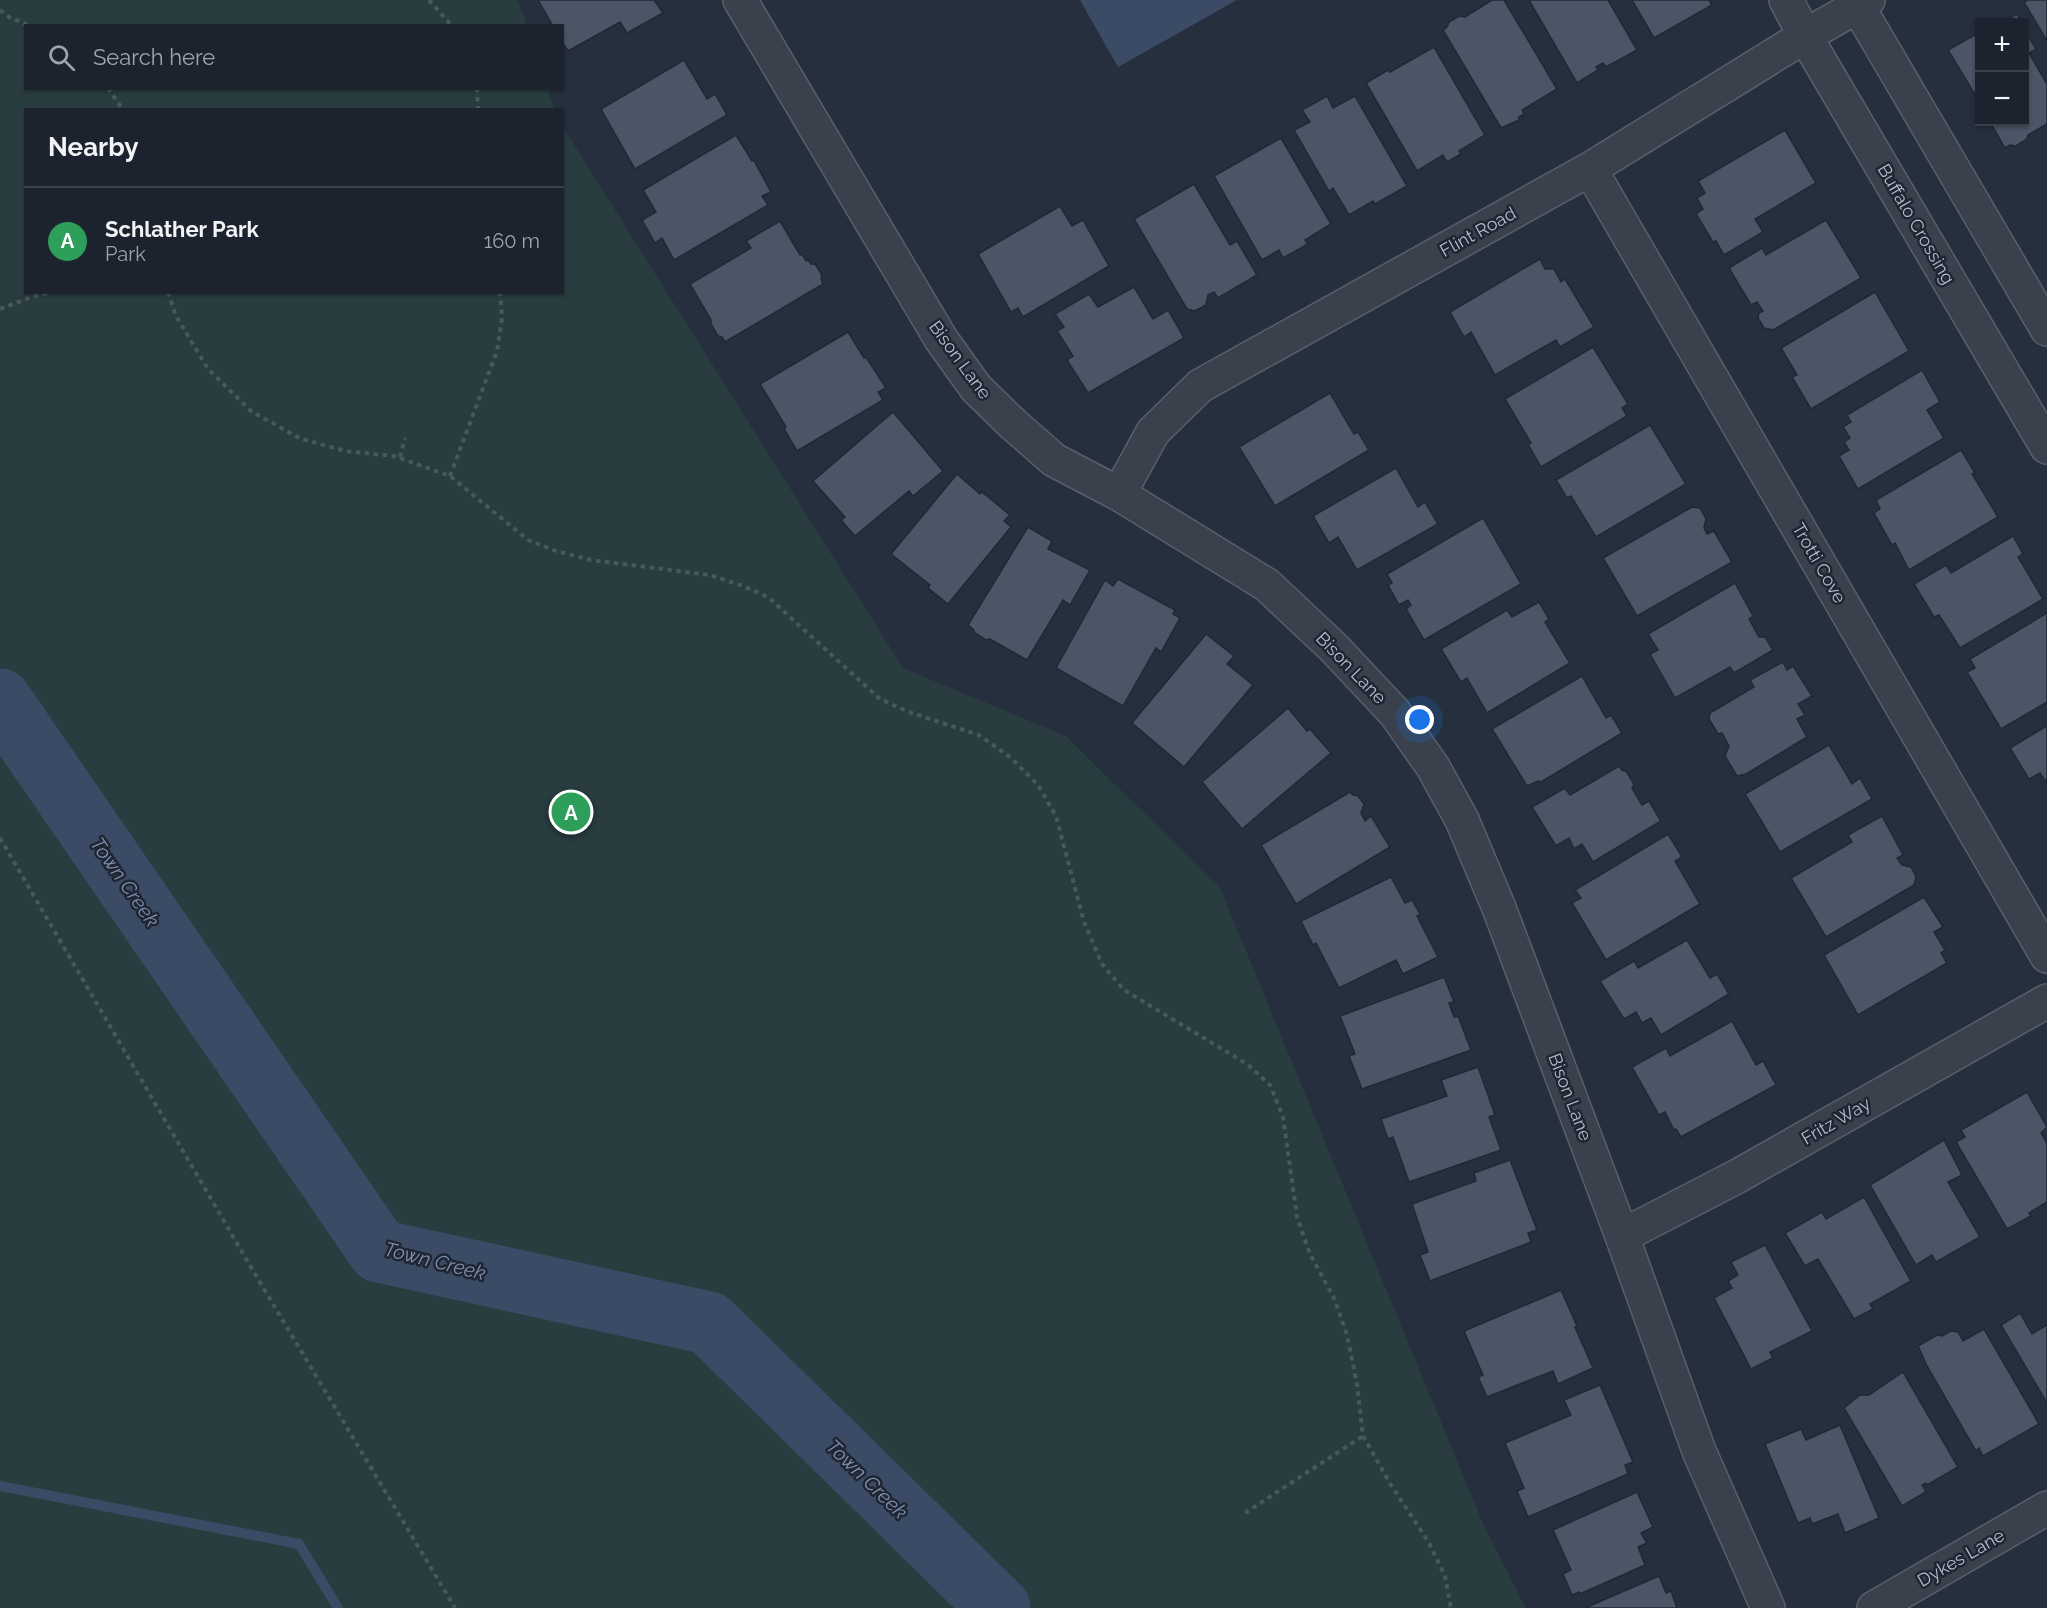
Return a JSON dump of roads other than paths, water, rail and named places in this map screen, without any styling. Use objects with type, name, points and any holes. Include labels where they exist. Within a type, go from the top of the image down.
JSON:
[{"type":"street","name":"Bison Lane","points":[[740,0],[940,339],[976,388],[1054,460],[1119,494],[1267,585],[1334,648],[1395,713],[1433,767],[1462,820],[1498,908],[1622,1236],[1699,1451],[1768,1608]]},
{"type":"street","name":"Buffalo Crossing","points":[[1786,0],[2047,447]]},
{"type":"street","name":"Flint Road","points":[[1119,494],[1153,432],[1200,386],[1590,169],[1860,2]]},
{"type":"street","points":[[1860,2],[2047,329]]},
{"type":"street","name":"Trotti Cove","points":[[1590,169],[2047,956]]},
{"type":"street","name":"Fritz Way","points":[[1622,1236],[1736,1178],[2047,1001]]},
{"type":"street","name":"Dykes Lane","points":[[1874,1608],[2047,1508]]},
{"type":"water","points":[[1080,0],[1237,0],[1118,67]]},
{"type":"waterway","name":"Town Creek","points":[[0,700],[379,1251],[709,1323],[999,1608]]},
{"type":"waterway","points":[[0,1486],[299,1544],[338,1608]]},
{"type":"place","name":"Schlather Park","points":[[571,812]]}]
